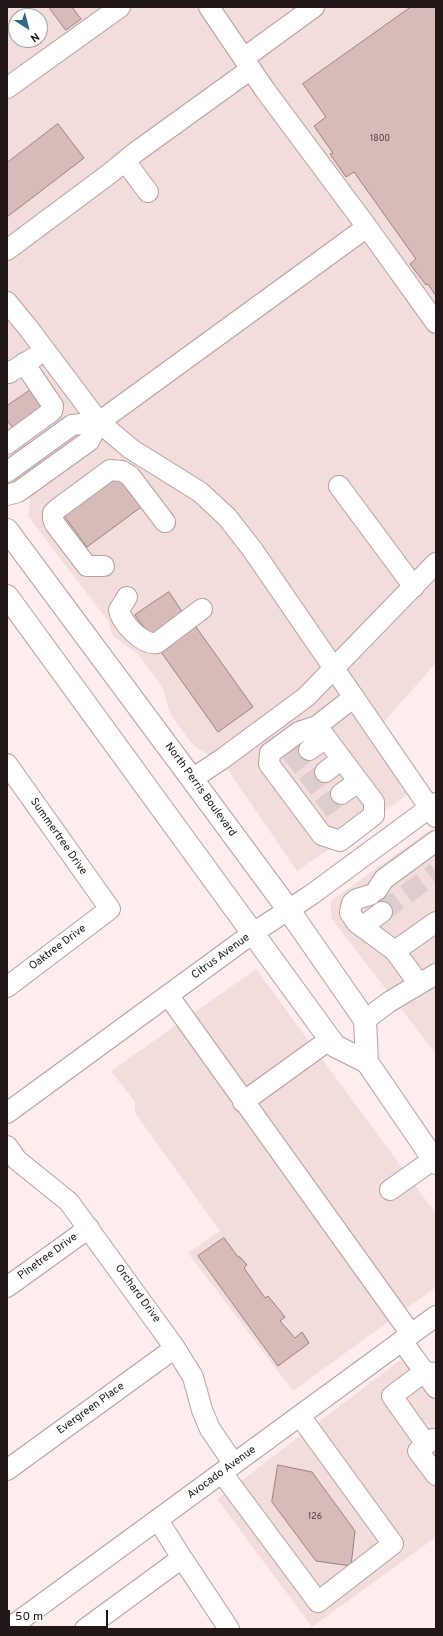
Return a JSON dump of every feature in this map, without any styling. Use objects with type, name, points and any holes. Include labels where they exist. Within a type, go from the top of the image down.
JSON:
[{"type":"main road","name":"North Perris Boulevard","points":[[7,530],[288,909],[365,1020]]},
{"type":"main road","points":[[7,596],[253,933],[329,1040],[335,1046],[367,1062],[435,1161]]},
{"type":"main road","points":[[365,1020],[367,1062]]},
{"type":"street","points":[[7,88],[120,7]]},
{"type":"street","points":[[209,7],[247,64],[436,323]]},
{"type":"street","points":[[7,250],[110,174],[247,64],[314,7]]},
{"type":"street","points":[[125,161],[148,192]]},
{"type":"street","points":[[7,495],[18,492],[89,441],[99,422],[367,227]]},
{"type":"street","points":[[7,302],[99,422],[131,449],[200,492],[227,517],[252,549],[354,697],[434,809]]},
{"type":"street","points":[[7,444],[52,411],[53,406],[16,367],[46,351]]},
{"type":"street","points":[[7,472],[72,425],[99,422]]},
{"type":"street","points":[[104,566],[88,566],[55,524],[52,513],[56,509],[110,470],[115,470],[122,471],[130,476],[165,522]]},
{"type":"street","points":[[339,486],[414,587]]},
{"type":"street","points":[[192,779],[222,760],[306,697],[414,587],[436,562]]},
{"type":"street","points":[[127,597],[119,610],[123,622],[146,642],[153,644],[157,643],[202,609]]},
{"type":"street","points":[[309,750],[321,732],[354,697]]},
{"type":"street","points":[[280,717],[293,736]]},
{"type":"street","points":[[299,732],[321,732],[374,802],[374,815],[340,842],[322,835],[315,814],[299,792],[283,771],[269,764],[270,753],[299,732]]},
{"type":"street","points":[[325,772],[342,759]]},
{"type":"street","name":"Summertree Drive","points":[[7,764],[110,909]]},
{"type":"street","points":[[341,794],[358,782]]},
{"type":"street","name":"Citrus Avenue","points":[[7,1113],[253,933],[311,895],[434,809]]},
{"type":"street","points":[[365,1020],[389,1002],[428,979],[395,951],[357,923],[350,913],[352,903],[436,841]]},
{"type":"street","name":"Oaktree Drive","points":[[7,987],[110,909]]},
{"type":"street","points":[[362,926],[382,912]]},
{"type":"street","points":[[395,951],[436,922]]},
{"type":"street","points":[[168,995],[407,1338],[430,1372],[436,1388]]},
{"type":"street","points":[[244,1102],[329,1040]]},
{"type":"street","name":"Orchard Drive","points":[[7,1146],[17,1160],[70,1202],[176,1348],[193,1377],[202,1410],[228,1469],[318,1602],[393,1544],[300,1416]]},
{"type":"street","points":[[390,1190],[435,1161]]},
{"type":"street","name":"Pinetree Drive","points":[[7,1287],[89,1228]]},
{"type":"street","name":"Avocado Avenue","points":[[8,1629],[436,1316]]},
{"type":"street","name":"Evergreen Place","points":[[7,1470],[176,1348]]},
{"type":"street","points":[[430,1372],[392,1396],[431,1440],[418,1450],[436,1475]]},
{"type":"street","points":[[158,1520],[229,1629]]},
{"type":"street","points":[[85,1629],[182,1558]]},
{"type":"shaded area","points":[[7,7],[436,7],[436,663],[373,734],[412,792],[297,871],[226,767],[193,745],[170,714],[163,688],[138,654],[113,636],[108,621],[28,516],[30,500],[7,473]]},
{"type":"shaded area","points":[[436,826],[436,1054],[331,918],[331,901]]},
{"type":"shaded area","points":[[256,969],[436,1214],[436,1287],[293,1391],[188,1253],[220,1231],[135,1113],[135,1102],[111,1071]]},
{"type":"shaded area","points":[[407,1355],[436,1397],[436,1537],[312,1627],[217,1499]]},
{"type":"building","points":[[49,7],[72,7],[81,19],[66,30]]},
{"type":"building","points":[[411,7],[436,7],[436,296],[428,284],[426,285],[410,264],[416,259],[354,172],[346,177],[330,154],[333,153],[314,126],[326,117],[303,84]]},
{"type":"building","points":[[58,124],[84,158],[7,217],[7,163]]},
{"type":"building","points":[[35,387],[49,407],[15,431],[7,420],[7,406]]},
{"type":"building","points":[[117,471],[148,502],[87,547],[61,512]]},
{"type":"building","points":[[169,592],[187,619],[150,636],[135,615]]},
{"type":"building","points":[[196,627],[253,707],[218,732],[161,652]]},
{"type":"building","points":[[224,1238],[238,1257],[240,1257],[247,1265],[244,1268],[265,1298],[268,1296],[285,1317],[280,1321],[295,1338],[302,1332],[309,1343],[278,1366],[198,1256]]},
{"type":"building","points":[[278,1465],[312,1472],[355,1531],[351,1566],[316,1561],[272,1502]]},
{"type":"tunnel","points":[[289,766],[309,750]]},
{"type":"tunnel","points":[[305,787],[325,772]]},
{"type":"tunnel","points":[[321,809],[341,794]]},
{"type":"tunnel","points":[[382,912],[436,872]]}]
